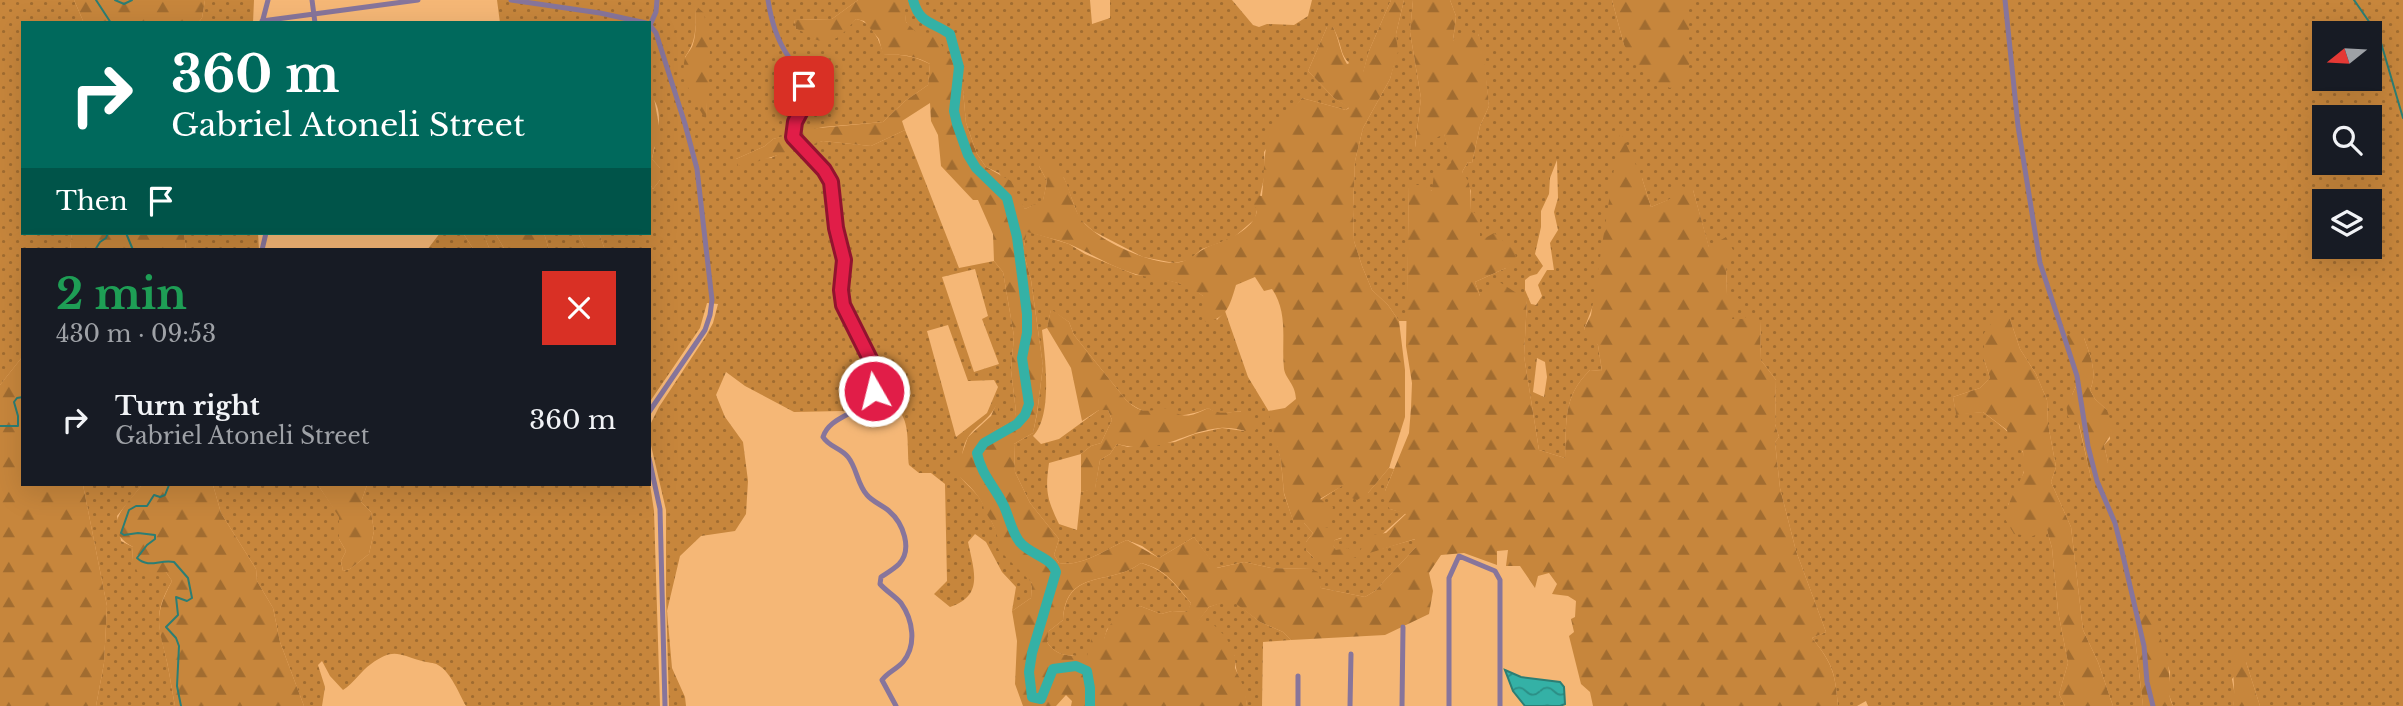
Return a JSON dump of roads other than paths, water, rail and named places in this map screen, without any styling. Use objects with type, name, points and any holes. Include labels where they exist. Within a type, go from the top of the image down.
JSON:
[{"type":"street","points":[[262,21],[268,0]]},
{"type":"street","points":[[312,0],[315,21]]},
{"type":"street","points":[[268,21],[418,0]]},
{"type":"street","points":[[511,0],[643,21]]},
{"type":"street","points":[[650,21],[656,12],[657,0]]},
{"type":"street","points":[[768,0],[776,34],[797,68],[804,86],[804,105],[795,122],[793,137],[824,170],[831,182],[836,228],[844,260],[841,290],[843,305],[865,347],[874,377],[874,391],[865,404],[836,421],[825,430],[823,437],[827,443],[849,458],[860,486],[869,497],[897,519],[903,529],[906,543],[906,553],[899,563],[881,577],[880,584],[901,604],[912,628],[913,640],[909,654],[901,665],[882,680],[895,706]]},
{"type":"street","points":[[2005,0],[2018,127],[2040,263],[2071,353],[2094,469],[2115,523],[2144,646],[2147,682],[2153,706]]},
{"type":"street","points":[[651,27],[656,33],[697,169],[712,300],[705,330],[651,409]]},
{"type":"street","points":[[651,467],[660,509],[665,706]]},
{"type":"street","points":[[1449,706],[1448,578],[1459,556],[1495,571],[1500,580],[1500,706]]},
{"type":"street","points":[[1402,706],[1403,627]]},
{"type":"street","points":[[1350,706],[1351,654]]},
{"type":"street","points":[[1298,676],[1298,706]]},
{"type":"water","points":[[1505,670],[1521,677],[1560,682],[1564,687],[1565,704],[1525,706],[1513,691]]},
{"type":"waterway","points":[[96,0],[110,21]]},
{"type":"waterway","points":[[115,0],[124,4],[132,0]]},
{"type":"waterway","points":[[913,0],[919,14],[927,22],[950,34],[959,67],[954,111],[957,124],[968,155],[976,168],[1007,198],[1017,237],[1027,314],[1027,333],[1022,358],[1029,404],[1025,415],[1017,424],[984,443],[977,453],[1017,537],[1023,546],[1050,562],[1056,572],[1032,653],[1029,672],[1032,697],[1041,699],[1053,669],[1076,666],[1087,671],[1090,706]]},
{"type":"waterway","points":[[2354,0],[2379,36],[2403,118]]},
{"type":"waterway","points":[[96,248],[107,235]]},
{"type":"waterway","points":[[127,235],[132,248]]},
{"type":"waterway","points":[[0,426],[18,426],[14,402],[21,397]]},
{"type":"waterway","points":[[169,486],[165,495],[154,495],[147,506],[136,506],[129,510],[121,533],[155,535],[155,539],[137,558],[146,563],[174,562],[188,578],[192,598],[187,601],[176,597],[178,615],[166,627],[179,646],[177,686],[181,706]]}]
